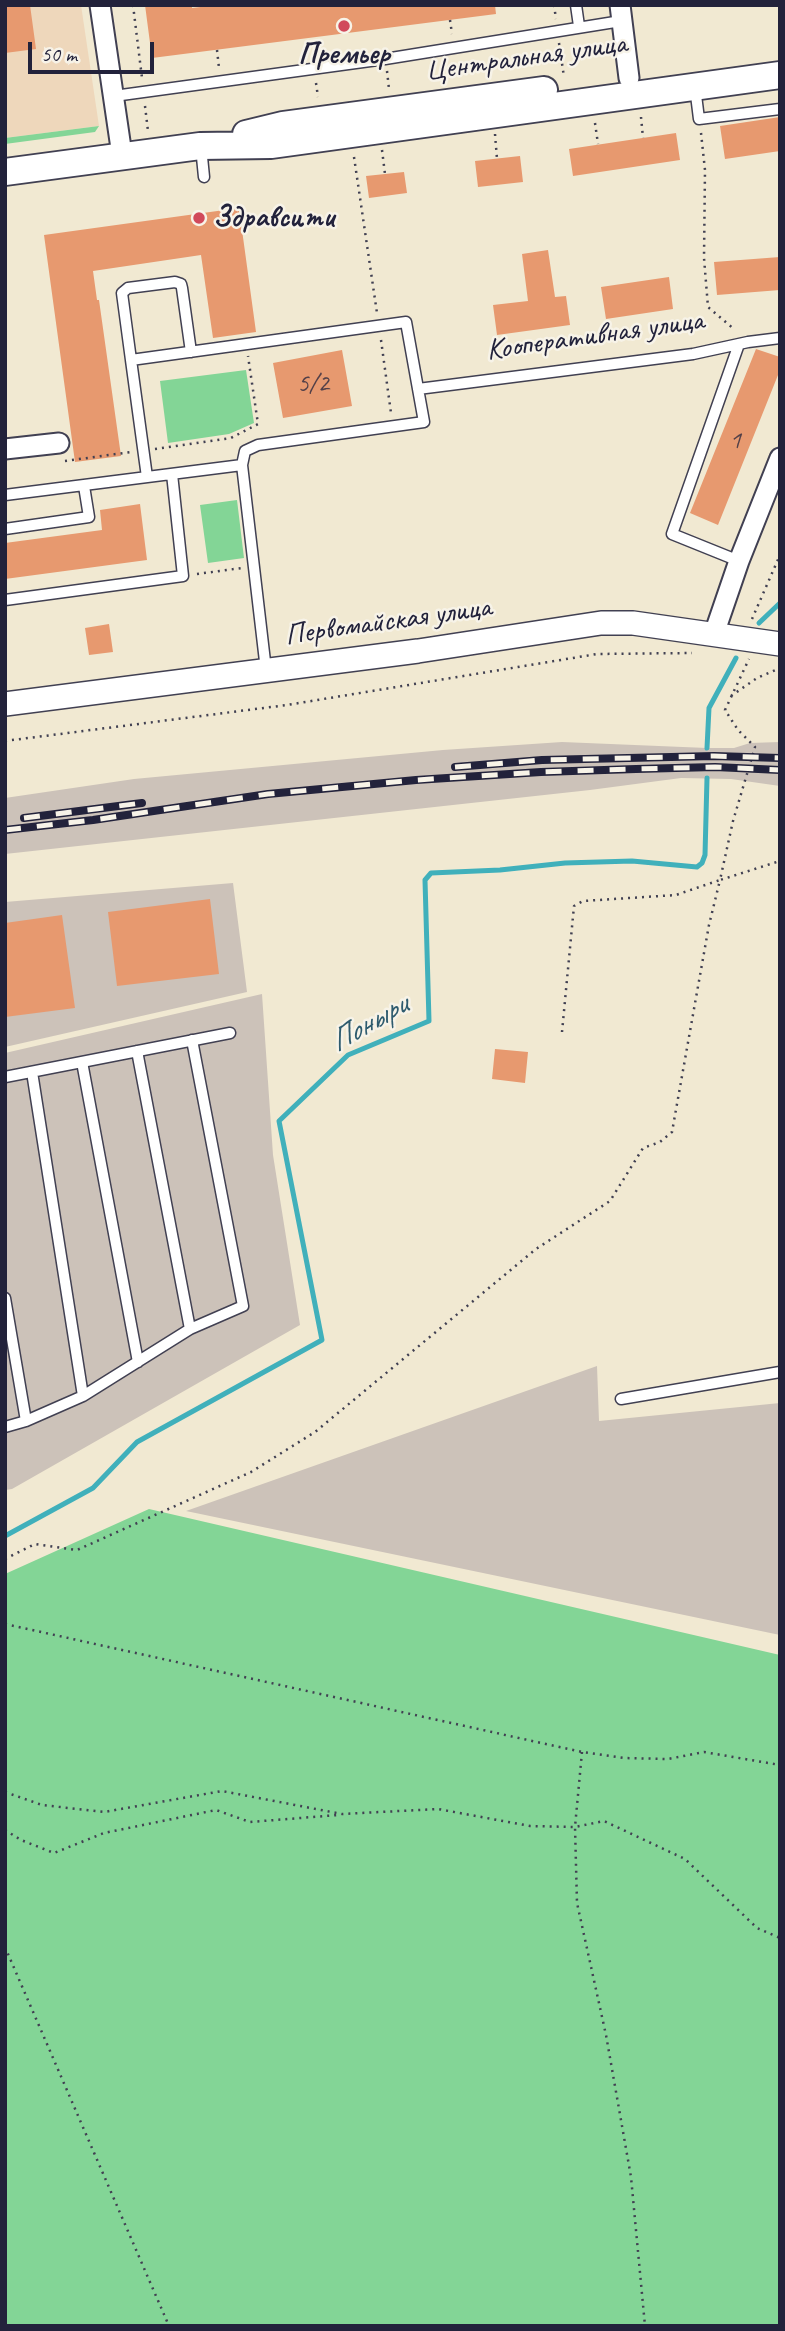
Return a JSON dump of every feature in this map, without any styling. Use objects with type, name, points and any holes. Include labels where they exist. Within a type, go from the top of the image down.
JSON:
[{"type":"main road","name":"Центральная улица","points":[[201,146],[283,125],[780,58]]},
{"type":"main road","name":"Центральная улица","points":[[11,169],[201,146],[271,145],[780,75]]},
{"type":"street","points":[[100,5],[122,155]]},
{"type":"street","points":[[620,13],[629,78]]},
{"type":"street","points":[[5,449],[60,452]]},
{"type":"street","points":[[714,634],[739,561],[780,458]]},
{"type":"street","name":"Первомайская улица","points":[[5,704],[418,651],[601,623],[633,623],[780,644]]},
{"type":"lane","points":[[576,5],[579,26]]},
{"type":"lane","points":[[114,96],[558,32],[620,13]]},
{"type":"lane","points":[[695,87],[699,119],[780,109]]},
{"type":"lane","points":[[201,146],[204,177]]},
{"type":"lane","points":[[147,477],[122,293],[128,288],[175,282],[181,284],[191,352]]},
{"type":"lane","points":[[131,360],[406,322],[424,422],[258,445],[245,452],[242,465],[266,670]]},
{"type":"lane","name":"Кооперативная улица","points":[[418,390],[693,354],[780,338]]},
{"type":"lane","points":[[739,561],[672,534],[744,343]]},
{"type":"lane","points":[[5,495],[242,465]]},
{"type":"lane","points":[[5,600],[183,576],[172,474]]},
{"type":"lane","points":[[5,529],[89,517],[84,486]]},
{"type":"lane","points":[[5,1077],[230,1033]]},
{"type":"lane","points":[[5,1427],[26,1421],[83,1396],[190,1329],[243,1306],[192,1040]]},
{"type":"lane","points":[[137,1051],[190,1329]]},
{"type":"lane","points":[[82,1062],[138,1362]]},
{"type":"lane","points":[[32,1072],[83,1396]]},
{"type":"lane","points":[[5,1297],[26,1421]]},
{"type":"lane","points":[[621,1399],[780,1372]]},
{"type":"path","points":[[133,5],[148,132]]},
{"type":"path","points":[[217,50],[220,82]]},
{"type":"path","points":[[640,106],[643,138]]},
{"type":"path","points":[[594,113],[598,144]]},
{"type":"path","points":[[699,119],[705,170],[704,258],[708,307],[744,343]]},
{"type":"path","points":[[495,126],[497,159]]},
{"type":"path","points":[[382,147],[384,174]]},
{"type":"path","points":[[353,150],[393,427]]},
{"type":"path","points":[[60,452],[143,450],[231,438],[258,424],[246,345]]},
{"type":"path","points":[[749,625],[780,555]]},
{"type":"path","points":[[183,576],[254,566]]},
{"type":"path","points":[[5,741],[286,705],[597,654],[700,653]]},
{"type":"path","points":[[5,1559],[35,1544],[76,1550],[251,1472],[315,1432],[536,1249],[610,1201],[643,1148],[660,1142],[672,1132],[707,938],[733,821],[755,747],[737,730],[725,710],[751,656]]},
{"type":"path","points":[[731,696],[757,678],[780,668]]},
{"type":"path","points":[[562,1032],[574,906],[583,901],[676,895],[780,862]]},
{"type":"path","points":[[5,1624],[582,1752],[624,1758],[668,1759],[704,1752],[780,1765]]},
{"type":"path","points":[[582,1752],[575,1826],[577,1903],[606,2035],[631,2177],[645,2326]]},
{"type":"path","points":[[5,1791],[42,1805],[104,1812],[222,1791],[342,1815]]},
{"type":"path","points":[[5,1830],[21,1840],[54,1853],[104,1833],[216,1810],[250,1822],[438,1809],[530,1826],[575,1826],[604,1821],[685,1859],[757,1928],[780,1938]]},
{"type":"path","points":[[5,1947],[169,2326]]},
{"type":"shaded area","points":[[5,5],[81,5],[99,126],[5,138]]},
{"type":"shaded area","points":[[562,742],[734,748],[750,743],[780,742],[780,786],[731,779],[681,778],[5,854],[5,798],[134,779],[443,750]]},
{"type":"shaded area","points":[[233,883],[247,992],[5,1047],[5,902]]},
{"type":"shaded area","points":[[262,994],[273,1155],[300,1325],[12,1489],[5,1490],[5,1053]]},
{"type":"shaded area","points":[[597,1366],[599,1421],[780,1403],[780,1635],[186,1511]]},
{"type":"green space","points":[[99,126],[95,132],[5,144],[5,138]]},
{"type":"green space","points":[[246,370],[254,423],[229,434],[168,443],[160,381]]},
{"type":"green space","points":[[237,500],[244,558],[208,563],[200,505]]},
{"type":"green space","points":[[149,1509],[780,1655],[780,2326],[5,2326],[5,1574]]},
{"type":"building","points":[[5,5],[30,5],[36,49],[5,53]]},
{"type":"building","points":[[145,5],[192,5],[192,8],[217,5],[495,5],[496,14],[152,58]]},
{"type":"building","points":[[780,117],[780,151],[725,159],[720,126]]},
{"type":"building","points":[[676,133],[680,160],[573,176],[569,149]]},
{"type":"building","points":[[520,156],[523,182],[478,187],[475,161]]},
{"type":"building","points":[[404,172],[407,193],[369,198],[366,176]]},
{"type":"building","points":[[239,208],[256,332],[213,338],[201,255],[93,271],[121,456],[75,462],[44,235]]},
{"type":"building","points":[[548,250],[555,297],[566,296],[570,325],[497,335],[493,305],[528,301],[522,254]]},
{"type":"building","points":[[780,257],[780,290],[717,295],[714,262]]},
{"type":"building","points":[[669,277],[673,309],[606,319],[601,287]]},
{"type":"building","points":[[756,349],[780,357],[780,370],[718,525],[690,513]]},
{"type":"building","points":[[342,350],[352,406],[283,418],[273,363]]},
{"type":"building","points":[[140,504],[147,560],[5,579],[5,543],[102,530],[100,510]]},
{"type":"building","points":[[109,624],[113,652],[89,655],[85,628]]},
{"type":"building","points":[[210,899],[219,974],[117,986],[108,912]]},
{"type":"building","points":[[62,915],[75,1008],[5,1017],[5,923]]},
{"type":"building","points":[[495,1049],[528,1052],[525,1083],[492,1079]]},
{"type":"waterway","name":"Поныри","points":[[759,623],[780,603]]},
{"type":"waterway","name":"Поныри","points":[[707,748],[709,708],[736,658]]},
{"type":"waterway","name":"Поныри","points":[[5,1536],[93,1488],[137,1442],[322,1340],[279,1121],[348,1055],[429,1021],[425,880],[431,873],[632,861],[697,867],[705,855],[707,778]]},
{"type":"railway","points":[[455,767],[542,760],[714,756],[780,758]]},
{"type":"railway","points":[[5,830],[268,794],[416,780],[636,769],[715,767],[780,770]]},
{"type":"railway","points":[[24,818],[142,803]]},
{"type":"place","name":"Премьер","points":[[344,26]]},
{"type":"place","name":"Здравсити","points":[[199,218]]}]
